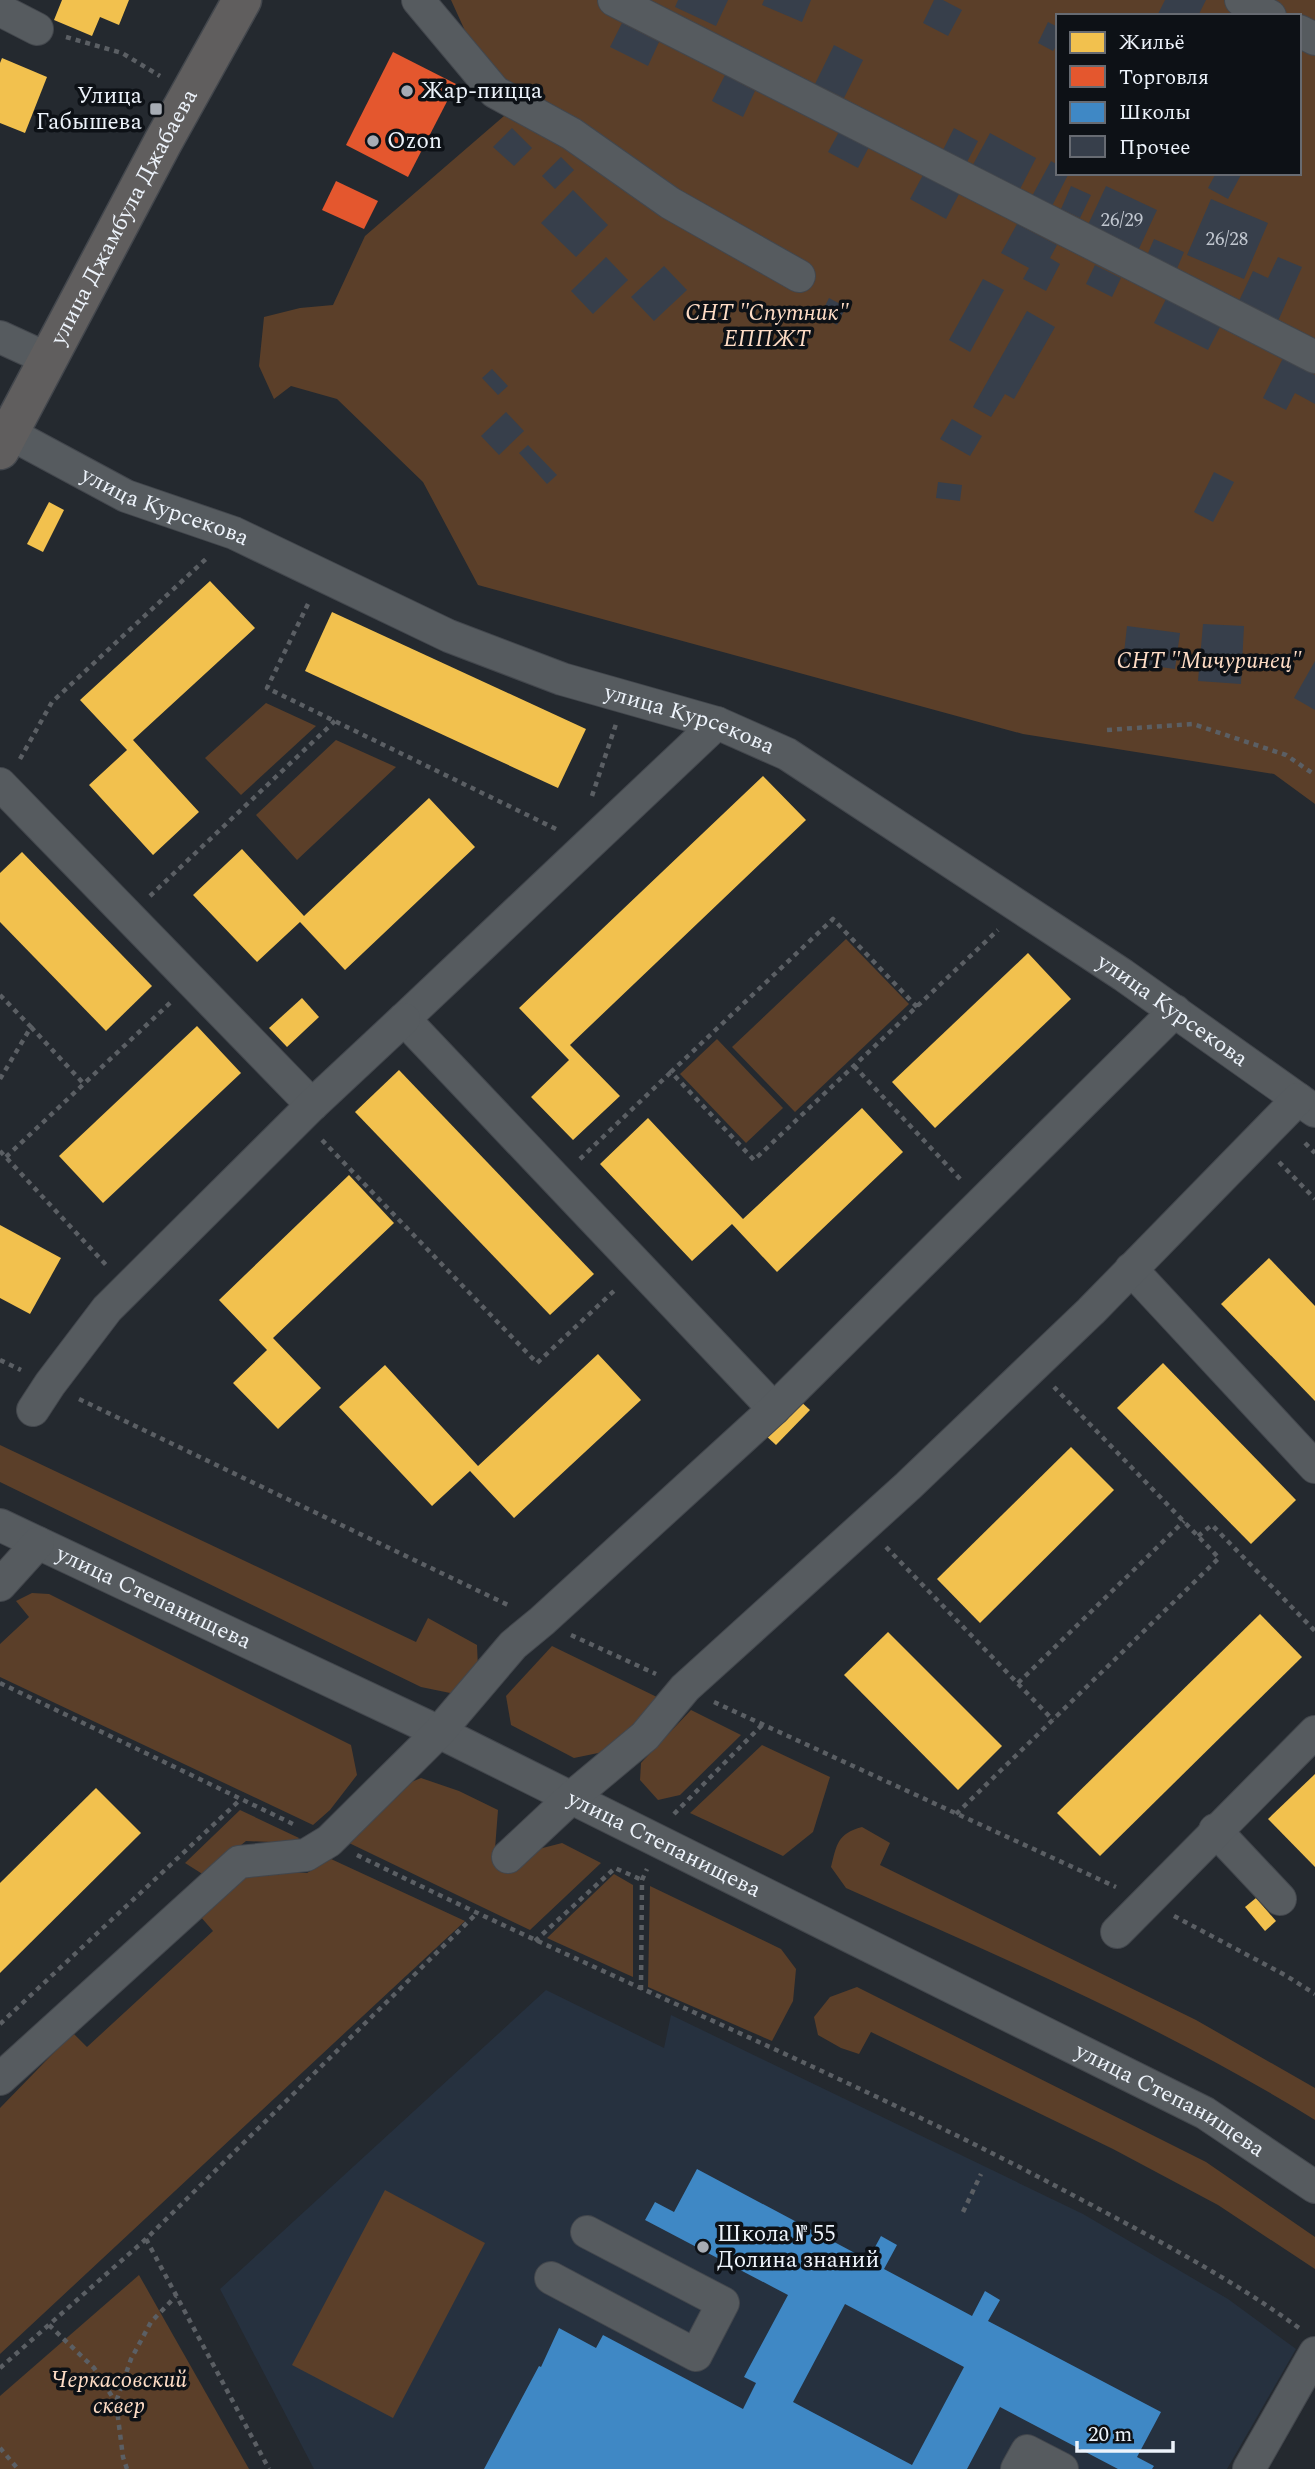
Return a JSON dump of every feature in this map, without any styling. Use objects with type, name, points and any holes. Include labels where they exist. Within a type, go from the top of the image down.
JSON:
[{"type":"main road","name":"улица Джамбула Джабаева","points":[[4,442],[163,142],[242,0]]},
{"type":"street","points":[[418,0],[495,92],[572,134],[670,203],[799,276]]},
{"type":"street","points":[[614,0],[1315,357]]},
{"type":"street","points":[[1241,0],[1266,14]]},
{"type":"street","points":[[0,10],[37,29]]},
{"type":"street","points":[[0,337],[48,359]]},
{"type":"street","name":"улица Курсекова","points":[[4,442],[126,496],[234,533],[449,636],[562,679],[717,723],[787,754],[1175,1011],[1306,1105]]},
{"type":"street","points":[[33,1410],[107,1309],[306,1111],[717,723]]},
{"type":"street","points":[[2,786],[192,982],[306,1111]]},
{"type":"street","points":[[0,2079],[239,1862],[306,1855],[329,1841],[439,1732],[513,1645],[542,1622],[774,1409],[1175,1011]]},
{"type":"street","points":[[404,1019],[774,1409]]},
{"type":"street","points":[[508,1857],[572,1797],[645,1736],[685,1688],[865,1525],[1034,1366],[1257,1140],[1306,1105]]},
{"type":"street","points":[[1130,1269],[1315,1467]]},
{"type":"street","name":"улица Степанищева","points":[[0,1525],[439,1732],[1205,2113],[1315,2187]]},
{"type":"street","points":[[0,1585],[38,1543]]},
{"type":"street","points":[[1117,1932],[1315,1732]]},
{"type":"street","points":[[1216,1830],[1280,1899]]},
{"type":"street","points":[[551,2278],[696,2354],[723,2304],[587,2232]]},
{"type":"street","points":[[1249,2469],[1310,2342]]},
{"type":"street","points":[[1017,2469],[1027,2451],[1062,2469]]},
{"type":"path","points":[[37,29],[122,53],[163,78]]},
{"type":"path","points":[[2,786],[52,702],[234,533]]},
{"type":"path","points":[[322,575],[267,688],[556,827],[577,856]]},
{"type":"path","points":[[590,803],[625,697]]},
{"type":"path","points":[[128,917],[335,721]]},
{"type":"path","points":[[1107,730],[1193,724],[1286,755],[1315,775]]},
{"type":"path","points":[[671,1072],[754,1160],[1021,908]]},
{"type":"path","points":[[557,1181],[833,919],[916,1007]]},
{"type":"path","points":[[6,1157],[192,982]]},
{"type":"path","points":[[0,995],[84,1084]]},
{"type":"path","points":[[0,1079],[31,1027]]},
{"type":"path","points":[[854,1066],[982,1202]]},
{"type":"path","points":[[306,1111],[537,1363],[640,1267]]},
{"type":"path","points":[[1257,1140],[1315,1199]]},
{"type":"path","points":[[0,1151],[128,1288]]},
{"type":"path","points":[[956,1814],[1219,1558],[1034,1366]]},
{"type":"path","points":[[1018,1683],[1184,1521]]},
{"type":"path","points":[[865,1525],[1053,1720]]},
{"type":"path","points":[[1198,1536],[1212,1525],[1315,1631]]},
{"type":"path","points":[[0,1683],[476,1914],[962,2137],[1160,2241],[1260,2299],[1310,2342]]},
{"type":"path","points":[[0,2024],[241,1799]]},
{"type":"path","points":[[535,1941],[615,1868],[642,1880]]},
{"type":"path","points":[[0,2368],[146,2239],[476,1914]]},
{"type":"path","points":[[963,2212],[981,2175]]},
{"type":"path","points":[[146,2239],[269,2469]]},
{"type":"path","points":[[127,2469],[122,2457],[116,2402],[131,2359],[151,2322],[176,2296]]},
{"type":"path","points":[[49,2325],[94,2368],[116,2402]]},
{"type":"path","points":[[0,2448],[18,2469]]},
{"type":"shaded area","name":"Школа № 55 Долина знаний","points":[[546,1990],[664,2048],[671,2015],[1083,2214],[1228,2299],[1296,2349],[1227,2469],[314,2469],[220,2289]]},
{"type":"green space","name":"СНТ \"Спутник\" ЕППЖТ","points":[[451,0],[1315,0],[1315,804],[1274,774],[1023,734],[478,585],[423,482],[337,399],[291,386],[274,399],[259,366],[264,317],[300,308],[333,305],[365,236],[504,116]]},
{"type":"green space","points":[[266,703],[316,726],[241,795],[205,758]]},
{"type":"green space","points":[[336,740],[396,767],[297,860],[256,815]]},
{"type":"green space","points":[[846,939],[909,1004],[795,1112],[732,1047]]},
{"type":"green space","points":[[717,1039],[783,1108],[746,1143],[680,1074]]},
{"type":"green space","points":[[0,1445],[416,1642],[428,1618],[477,1645],[478,1668],[455,1694],[421,1687],[0,1482]]},
{"type":"green space","points":[[32,1593],[49,1594],[351,1745],[357,1775],[330,1810],[313,1825],[0,1677],[0,1644],[29,1617],[16,1601]]},
{"type":"green space","points":[[552,1646],[661,1699],[603,1752],[574,1758],[511,1725],[506,1696]]},
{"type":"green space","points":[[691,1710],[741,1735],[680,1795],[658,1800],[640,1780],[641,1763]]},
{"type":"green space","points":[[762,1745],[830,1777],[813,1832],[783,1856],[690,1813]]},
{"type":"green space","points":[[421,1778],[459,1791],[498,1810],[494,1862],[517,1870],[535,1850],[562,1843],[601,1863],[530,1930],[347,1842],[397,1788]]},
{"type":"green space","points":[[240,1810],[299,1838],[295,1843],[246,1841],[204,1875],[185,1863]]},
{"type":"green space","points":[[862,1827],[890,1843],[880,1865],[1196,2020],[1315,2088],[1315,2120],[1202,2055],[1085,1996],[846,1888],[831,1867],[833,1859],[839,1841],[847,1833]]},
{"type":"green space","points":[[331,1859],[465,1921],[0,2354],[0,2108],[73,2033],[87,2047],[213,1931],[200,1916],[248,1871],[307,1873]]},
{"type":"green space","points":[[614,1874],[633,1885],[633,1977],[547,1938]]},
{"type":"green space","points":[[650,1886],[781,1949],[796,1969],[793,2001],[772,2041],[648,1987]]},
{"type":"green space","points":[[857,1987],[1206,2162],[1315,2237],[1315,2269],[1218,2205],[1113,2149],[871,2032],[859,2054],[841,2048],[818,2035],[814,2017],[830,1997]]},
{"type":"green space","points":[[385,2190],[485,2243],[393,2418],[292,2365]]},
{"type":"green space","name":"Черкасовский сквер","points":[[139,2275],[249,2469],[0,2469],[0,2396]]},
{"type":"building: Жильё","points":[[62,0],[129,0],[119,25],[100,17],[92,36],[54,20]]},
{"type":"building: Жильё","points":[[2,58],[47,77],[25,133],[0,123]]},
{"type":"building: Жильё","points":[[49,502],[64,510],[43,552],[27,544]]},
{"type":"building: Жильё","points":[[210,581],[255,628],[133,740],[199,812],[153,855],[89,785],[127,750],[80,700]]},
{"type":"building: Жильё","points":[[332,612],[586,729],[558,788],[305,671]]},
{"type":"building: Жильё","points":[[763,776],[806,820],[570,1045],[620,1096],[573,1140],[531,1097],[569,1060],[519,1008]]},
{"type":"building: Жильё","points":[[429,798],[475,847],[345,970],[300,922],[257,962],[193,895],[242,849],[304,916]]},
{"type":"building: Жильё","points":[[22,852],[152,986],[106,1031],[0,922],[0,873]]},
{"type":"building: Жильё","points":[[1028,953],[1071,999],[935,1128],[892,1082]]},
{"type":"building: Жильё","points":[[302,998],[319,1017],[287,1047],[269,1028]]},
{"type":"building: Жильё","points":[[197,1026],[241,1073],[103,1203],[59,1156]]},
{"type":"building: Жильё","points":[[399,1070],[594,1274],[550,1315],[355,1112]]},
{"type":"building: Жильё","points":[[862,1108],[903,1152],[777,1272],[732,1224],[692,1261],[600,1164],[648,1118],[743,1219]]},
{"type":"building: Жильё","points":[[349,1175],[394,1223],[273,1338],[321,1388],[278,1429],[233,1383],[267,1350],[219,1300]]},
{"type":"building: Жильё","points":[[0,1225],[61,1258],[30,1314],[0,1298]]},
{"type":"building: Жильё","points":[[1269,1258],[1315,1306],[1315,1401],[1221,1304]]},
{"type":"building: Жильё","points":[[598,1354],[641,1400],[514,1518],[470,1471],[432,1506],[339,1407],[385,1365],[478,1466]]},
{"type":"building: Жильё","points":[[1163,1363],[1296,1500],[1251,1544],[1117,1408]]},
{"type":"building: Жильё","points":[[798,1399],[810,1410],[776,1445],[764,1434]]},
{"type":"building: Жильё","points":[[1071,1447],[1114,1490],[980,1623],[937,1579]]},
{"type":"building: Жильё","points":[[1260,1614],[1302,1657],[1100,1856],[1057,1813]]},
{"type":"building: Жильё","points":[[888,1632],[1002,1746],[958,1790],[844,1675]]},
{"type":"building: Жильё","points":[[1315,1774],[1315,1867],[1268,1819]]},
{"type":"building: Жильё","points":[[96,1788],[141,1833],[0,1973],[0,1883]]},
{"type":"building: Жильё","points":[[1256,1898],[1276,1921],[1265,1931],[1245,1907]]},
{"type":"building: Торговля","points":[[393,52],[456,84],[408,177],[346,145]]},
{"type":"building: Торговля","points":[[336,181],[378,201],[364,229],[322,210]]},
{"type":"building: Школы","points":[[697,2169],[868,2260],[881,2236],[897,2245],[884,2269],[972,2316],[985,2291],[1000,2300],[988,2321],[1161,2412],[1137,2457],[1154,2466],[1152,2469],[1118,2469],[1000,2407],[967,2469],[484,2469],[539,2366],[541,2367],[559,2328],[596,2348],[603,2335],[743,2409],[756,2383],[744,2377],[788,2295],[645,2220],[655,2202],[674,2212]],"holes":[[[845,2304],[964,2367],[912,2465],[793,2402]]]},
{"type":"building: Прочее","points":[[678,0],[728,0],[716,26],[675,7]]},
{"type":"building: Прочее","points":[[764,0],[811,0],[802,22],[762,5]]},
{"type":"building: Прочее","points":[[934,0],[943,0],[962,10],[948,36],[923,23]]},
{"type":"building: Прочее","points":[[1165,0],[1206,0],[1199,14],[1158,14]]},
{"type":"building: Прочее","points":[[1048,22],[1056,26],[1056,46],[1053,51],[1038,43]]},
{"type":"building: Прочее","points":[[622,23],[659,42],[648,66],[610,47]]},
{"type":"building: Прочее","points":[[834,45],[863,60],[844,98],[815,84]]},
{"type":"building: Прочее","points":[[725,75],[755,91],[743,117],[712,101]]},
{"type":"building: Прочее","points":[[512,128],[532,148],[514,166],[493,147]]},
{"type":"building: Прочее","points":[[954,128],[978,141],[966,164],[942,152]]},
{"type":"building: Прочее","points":[[840,130],[870,145],[858,168],[828,152]]},
{"type":"building: Прочее","points":[[990,133],[1036,158],[1020,189],[969,172]]},
{"type":"building: Прочее","points":[[561,157],[574,170],[555,189],[542,176]]},
{"type":"building: Прочее","points":[[1051,161],[1056,164],[1056,175],[1068,175],[1051,208],[1031,198]]},
{"type":"building: Прочее","points":[[923,175],[959,194],[946,219],[910,199]]},
{"type":"building: Прочее","points":[[1215,175],[1241,175],[1228,199],[1208,188]]},
{"type":"building: Прочее","points":[[1071,186],[1091,195],[1080,218],[1061,209]]},
{"type":"building: Прочее","points":[[1106,186],[1157,210],[1137,253],[1086,229]]},
{"type":"building: Прочее","points":[[573,190],[608,225],[576,257],[541,223]]},
{"type":"building: Прочее","points":[[1211,199],[1268,223],[1244,279],[1187,255]]},
{"type":"building: Прочее","points":[[1017,224],[1057,245],[1050,258],[1060,264],[1046,291],[1023,279],[1029,268],[1001,253]]},
{"type":"building: Прочее","points":[[1154,239],[1184,252],[1176,271],[1146,258]]},
{"type":"building: Прочее","points":[[606,257],[628,280],[593,314],[571,291]]},
{"type":"building: Прочее","points":[[1278,257],[1302,267],[1278,321],[1238,303],[1253,271],[1268,278]]},
{"type":"building: Прочее","points":[[1095,265],[1121,278],[1112,297],[1086,284]]},
{"type":"building: Прочее","points":[[664,266],[687,290],[654,321],[631,297]]},
{"type":"building: Прочее","points":[[983,279],[1004,290],[970,352],[949,340]]},
{"type":"building: Прочее","points":[[829,298],[846,307],[837,325],[820,316]]},
{"type":"building: Прочее","points":[[1166,299],[1220,327],[1208,350],[1154,323]]},
{"type":"building: Прочее","points":[[1027,311],[1055,327],[1014,399],[1005,394],[991,417],[973,407]]},
{"type":"building: Прочее","points":[[1283,358],[1315,375],[1315,404],[1295,393],[1286,410],[1263,398]]},
{"type":"building: Прочее","points":[[492,369],[508,386],[498,395],[482,378]]},
{"type":"building: Прочее","points":[[506,412],[524,431],[499,455],[481,436]]},
{"type":"building: Прочее","points":[[952,419],[982,436],[970,456],[940,439]]},
{"type":"building: Прочее","points":[[528,445],[557,475],[547,484],[519,453]]},
{"type":"building: Прочее","points":[[1214,472],[1234,482],[1213,522],[1194,512]]},
{"type":"building: Прочее","points":[[938,482],[962,485],[960,501],[936,498]]},
{"type":"building: Прочее","points":[[1203,624],[1244,626],[1241,684],[1198,681]]},
{"type":"building: Прочее","points":[[1127,626],[1180,633],[1175,669],[1123,662]]},
{"type":"building: Прочее","points":[[1315,661],[1315,710],[1294,698]]},
{"type":"place","name":"Жар-пицца","points":[[407,91]]},
{"type":"place","name":"Улица Габышева","points":[[156,109]]},
{"type":"place","name":"Ozon","points":[[373,141]]},
{"type":"place","name":"Школа № 55 Долина знаний","points":[[703,2247]]},
{"type":"park label","name":"СНТ \"Мичуринец\"","points":[[1209,661]]}]
